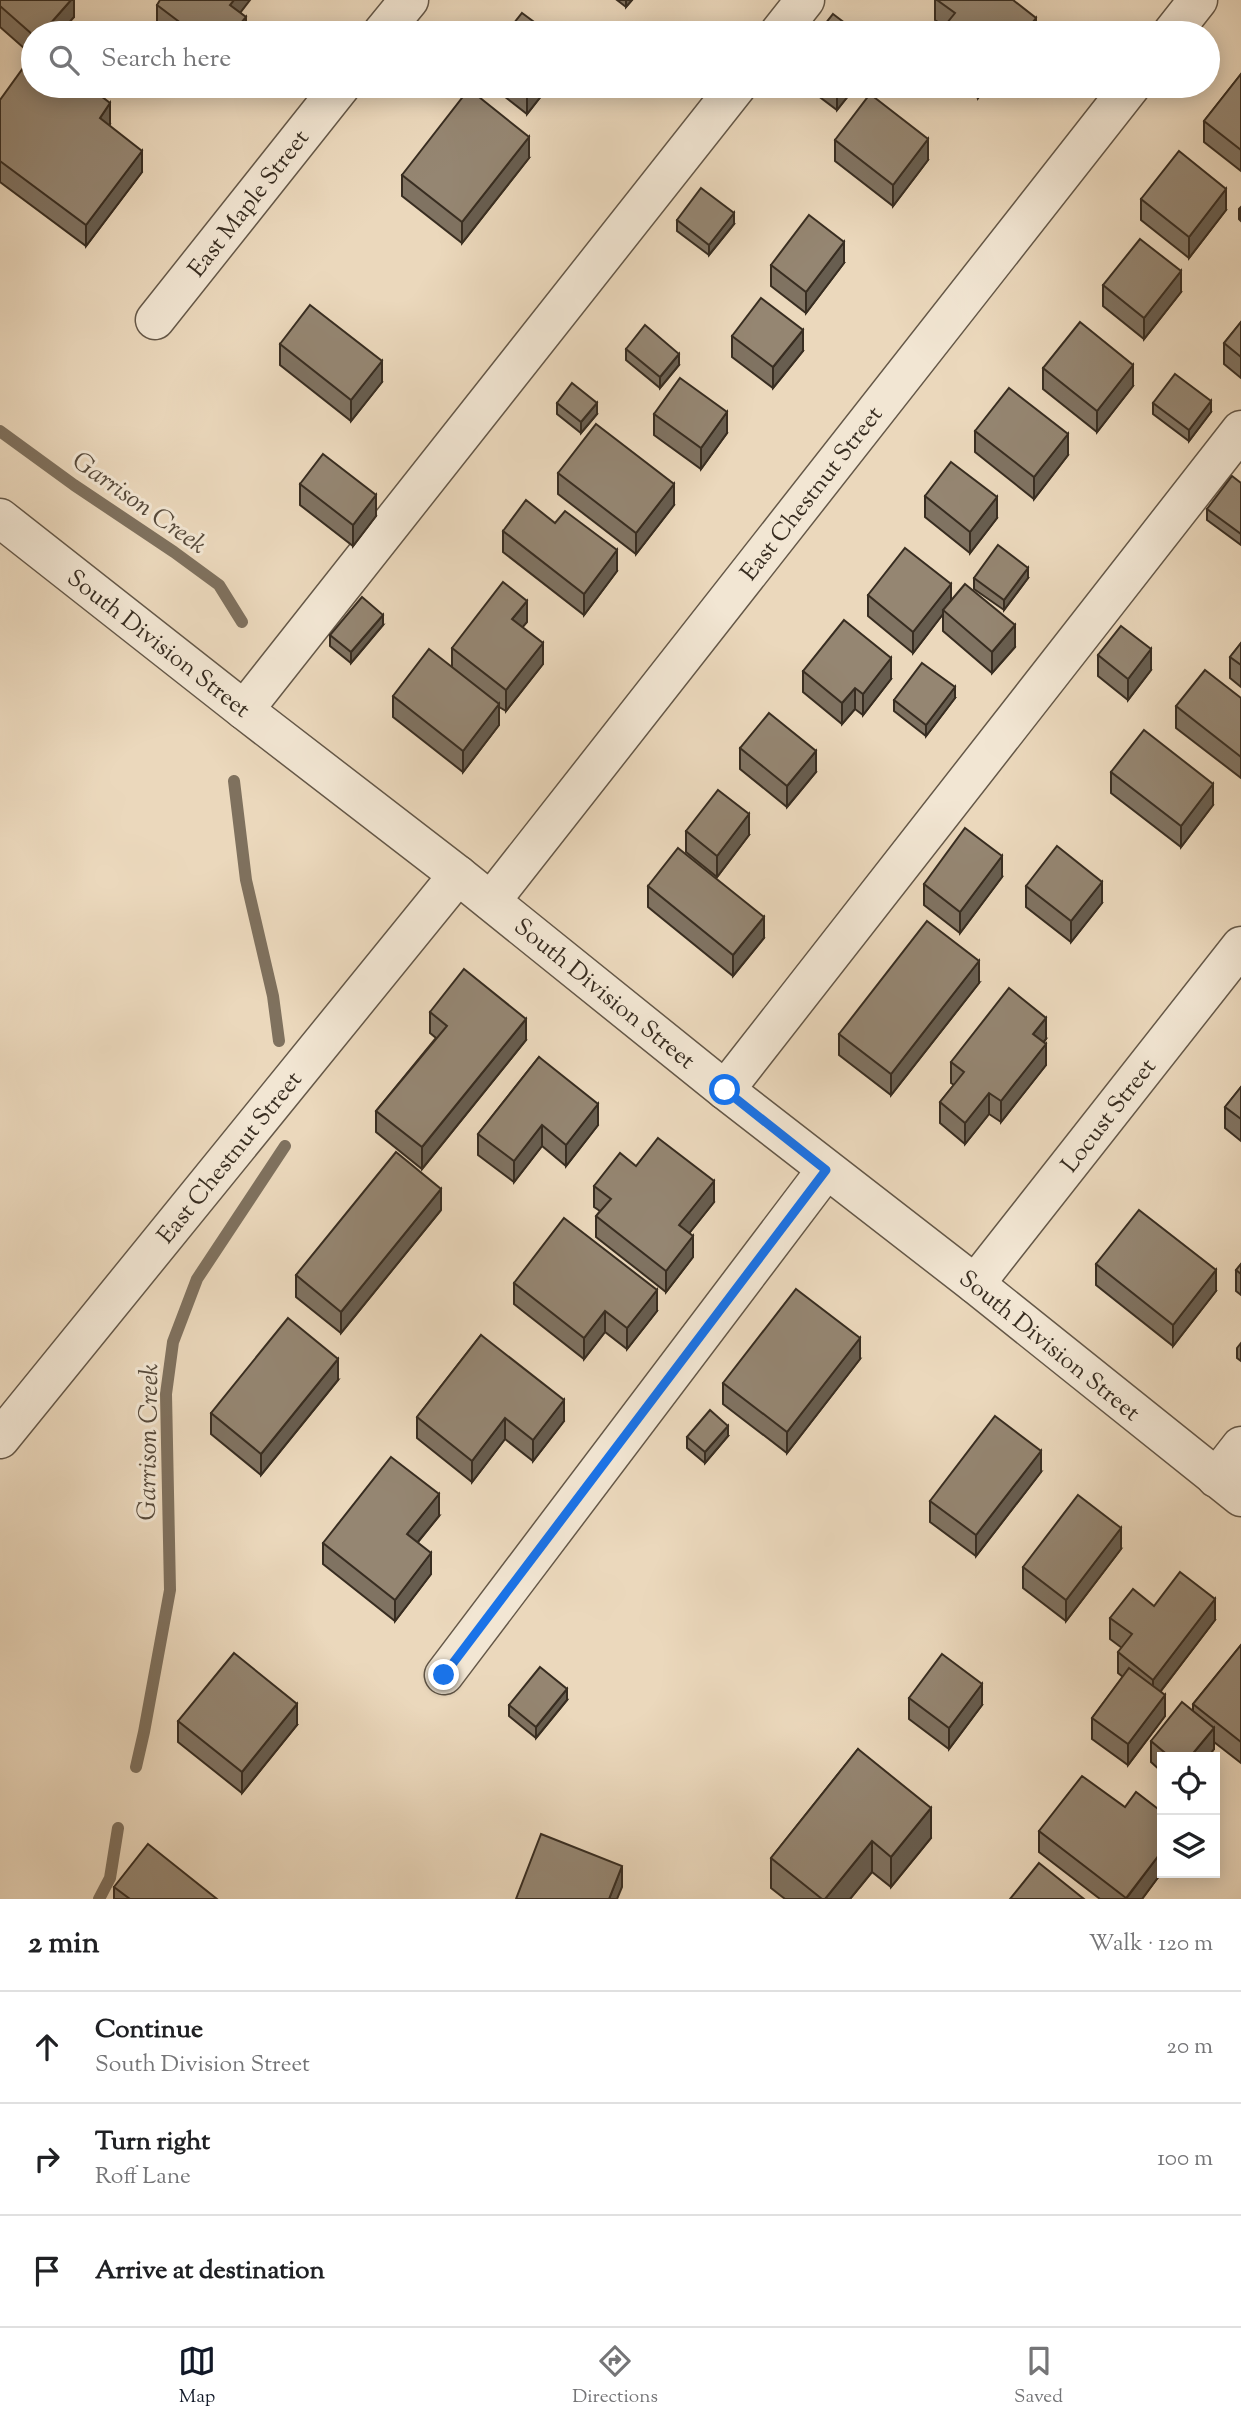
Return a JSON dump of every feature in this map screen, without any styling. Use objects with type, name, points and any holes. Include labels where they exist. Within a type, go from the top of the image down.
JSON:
[{"type":"street","points":[[392,21],[409,0]]},
{"type":"street","points":[[788,21],[805,0]]},
{"type":"street","points":[[1181,21],[1198,0]]},
{"type":"street","name":"East Maple Street","points":[[155,320],[331,98]]},
{"type":"street","points":[[244,710],[728,98]]},
{"type":"street","name":"East Chestnut Street","points":[[491,901],[1122,98]]},
{"type":"street","points":[[725,1090],[1241,430]]},
{"type":"street","name":"South Division Street","points":[[0,518],[491,901],[1228,1488]]},
{"type":"street","name":"East Chestnut Street","points":[[0,1439],[458,875]]},
{"type":"street","name":"Locust Street","points":[[975,1284],[1241,946]]},
{"type":"street","points":[[444,1675],[826,1170]]},
{"type":"street","points":[[1228,1488],[1241,1446]]},
{"type":"building","points":[[0,0],[71,0],[53,21],[21,21],[21,24],[0,6]]},
{"type":"building","points":[[160,0],[234,0],[230,5],[246,17],[243,21],[178,21],[157,5]]},
{"type":"building","points":[[937,0],[1013,0],[1036,18],[1034,21],[949,21],[955,13]]},
{"type":"building","points":[[522,13],[533,21],[516,21]]},
{"type":"building","points":[[833,14],[842,21],[827,21]]},
{"type":"building","points":[[21,71],[21,98],[104,98],[110,103],[100,118],[142,151],[86,225],[0,161],[0,100]]},
{"type":"building","points":[[1241,74],[1241,150],[1204,121]]},
{"type":"building","points":[[462,98],[480,98],[529,137],[462,222],[402,175]]},
{"type":"building","points":[[867,98],[875,98],[928,139],[893,185],[835,140]]},
{"type":"building","points":[[1179,151],[1226,189],[1189,237],[1141,199]]},
{"type":"building","points":[[701,188],[734,213],[709,245],[677,220]]},
{"type":"building","points":[[809,215],[844,242],[806,292],[771,265]]},
{"type":"building","points":[[1140,239],[1181,271],[1144,318],[1103,285]]},
{"type":"building","points":[[761,298],[803,330],[773,367],[732,336]]},
{"type":"building","points":[[310,305],[382,361],[351,400],[280,344]]},
{"type":"building","points":[[1080,322],[1133,365],[1097,411],[1043,368]]},
{"type":"building","points":[[1241,322],[1241,357],[1224,343]]},
{"type":"building","points":[[645,325],[679,354],[660,377],[626,349]]},
{"type":"building","points":[[1175,374],[1211,401],[1189,430],[1153,403]]},
{"type":"building","points":[[680,378],[727,412],[701,448],[654,414]]},
{"type":"building","points":[[572,383],[597,403],[581,422],[557,403]]},
{"type":"building","points":[[1009,388],[1068,434],[1034,477],[975,431]]},
{"type":"building","points":[[596,424],[674,484],[636,533],[558,473]]},
{"type":"building","points":[[323,454],[376,495],[353,525],[300,484]]},
{"type":"building","points":[[951,462],[997,497],[970,532],[925,496]]},
{"type":"building","points":[[1232,476],[1241,483],[1241,534],[1207,509]]},
{"type":"building","points":[[526,500],[555,523],[565,511],[617,550],[584,594],[503,531]]},
{"type":"building","points":[[998,545],[1028,568],[1004,600],[974,578]]},
{"type":"building","points":[[905,548],[951,584],[913,632],[868,595]]},
{"type":"building","points":[[503,582],[527,601],[512,619],[543,643],[506,690],[452,648]]},
{"type":"building","points":[[965,584],[1015,625],[992,652],[943,610]]},
{"type":"building","points":[[362,597],[383,615],[351,652],[330,635]]},
{"type":"building","points":[[844,620],[891,658],[863,694],[855,688],[842,703],[803,671]]},
{"type":"building","points":[[1121,626],[1151,649],[1128,679],[1098,655]]},
{"type":"building","points":[[1241,643],[1241,665],[1230,657]]},
{"type":"building","points":[[429,649],[499,704],[463,751],[393,696]]},
{"type":"building","points":[[922,663],[955,687],[926,725],[894,700]]},
{"type":"building","points":[[1205,670],[1241,698],[1241,757],[1176,706]]},
{"type":"building","points":[[769,713],[816,751],[787,786],[740,748]]},
{"type":"building","points":[[1144,730],[1213,784],[1181,826],[1111,772]]},
{"type":"building","points":[[718,790],[749,814],[717,856],[686,831]]},
{"type":"building","points":[[965,828],[1002,856],[960,912],[924,884]]},
{"type":"building","points":[[1057,846],[1102,882],[1071,921],[1026,886]]},
{"type":"building","points":[[678,848],[764,917],[733,955],[648,886]]},
{"type":"building","points":[[927,921],[979,961],[891,1074],[839,1034]]},
{"type":"building","points":[[464,969],[526,1019],[422,1147],[376,1111],[447,1026],[430,1012]]},
{"type":"building","points":[[1009,988],[1046,1018],[1033,1034],[1046,1044],[1001,1101],[989,1093],[965,1123],[940,1102],[964,1072],[951,1062]]},
{"type":"building","points":[[539,1057],[598,1104],[566,1145],[542,1125],[514,1161],[478,1134]]},
{"type":"building","points":[[1241,1087],[1241,1119],[1225,1107]]},
{"type":"building","points":[[658,1138],[714,1181],[679,1225],[693,1236],[666,1271],[596,1216],[611,1199],[594,1186],[620,1153],[636,1166]]},
{"type":"building","points":[[396,1152],[441,1189],[341,1312],[296,1275]]},
{"type":"building","points":[[1139,1210],[1216,1270],[1173,1325],[1096,1264]]},
{"type":"building","points":[[564,1218],[657,1290],[627,1328],[605,1311],[584,1338],[514,1283]]},
{"type":"building","points":[[796,1289],[860,1338],[787,1432],[723,1383]]},
{"type":"building","points":[[288,1318],[338,1359],[261,1454],[211,1413]]},
{"type":"building","points":[[481,1335],[564,1400],[533,1440],[505,1418],[472,1461],[417,1417]]},
{"type":"building","points":[[710,1410],[728,1426],[705,1452],[687,1437]]},
{"type":"building","points":[[995,1416],[1041,1451],[976,1535],[930,1501]]},
{"type":"building","points":[[391,1457],[439,1494],[407,1534],[431,1553],[395,1600],[323,1543]]},
{"type":"building","points":[[1078,1495],[1121,1528],[1066,1600],[1023,1567]]},
{"type":"building","points":[[1180,1572],[1215,1599],[1153,1680],[1118,1652],[1132,1634],[1110,1618],[1133,1589],[1154,1606]]},
{"type":"building","points":[[1241,1645],[1241,1742],[1193,1704]]},
{"type":"building","points":[[234,1653],[297,1704],[242,1772],[178,1721]]},
{"type":"building","points":[[942,1654],[982,1684],[949,1728],[909,1698]]},
{"type":"building","points":[[540,1667],[567,1689],[536,1727],[509,1705]]},
{"type":"building","points":[[1129,1668],[1165,1695],[1128,1744],[1092,1718]]},
{"type":"building","points":[[1182,1702],[1214,1728],[1194,1752],[1164,1752],[1151,1741]]},
{"type":"building","points":[[858,1749],[931,1808],[891,1857],[872,1841],[825,1899],[822,1899],[771,1858]]},
{"type":"building","points":[[1082,1776],[1125,1807],[1136,1792],[1157,1808],[1157,1858],[1126,1898],[1039,1831]]},
{"type":"building","points":[[541,1834],[622,1866],[609,1899],[516,1899]]},
{"type":"building","points":[[148,1844],[217,1899],[130,1899],[114,1887]]},
{"type":"building","points":[[1039,1863],[1084,1899],[1010,1899]]},
{"type":"waterway","name":"Garrison Creek","points":[[0,431],[219,585],[242,622]]},
{"type":"waterway","name":"Garrison Creek","points":[[234,781],[246,880],[273,996],[279,1041]]},
{"type":"waterway","name":"Garrison Creek","points":[[136,1767],[170,1590],[166,1394],[173,1342],[197,1279],[285,1146]]},
{"type":"waterway","name":"Garrison Creek","points":[[99,1899],[110,1878],[118,1828]]},
{"type":"route","points":[[444,1675],[826,1170],[725,1090]]}]
